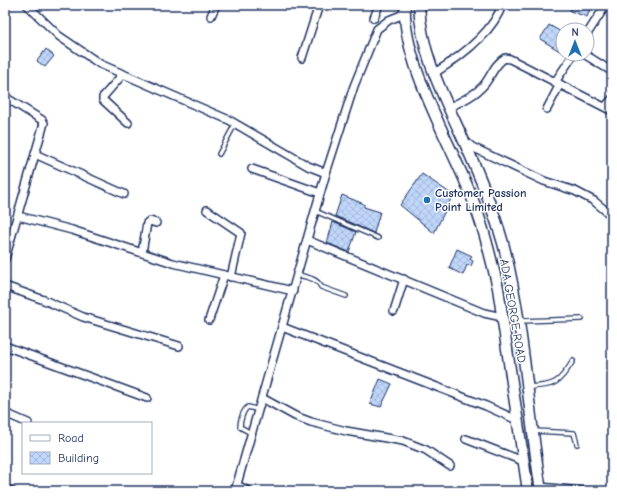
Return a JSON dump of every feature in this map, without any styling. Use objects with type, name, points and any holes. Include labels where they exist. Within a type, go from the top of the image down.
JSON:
[{"type":"main road","name":"ADA GEORGE ROAD","points":[[419,5],[426,54],[433,74],[463,140],[503,243],[512,284],[541,489]]},
{"type":"main road","name":"ADA GEORGE ROAD","points":[[404,9],[408,36],[419,75],[469,189],[480,220],[498,288],[528,491]]},
{"type":"street","points":[[27,5],[59,36],[100,64],[235,124],[308,166],[326,173]]},
{"type":"street","points":[[211,16],[216,5]]},
{"type":"street","points":[[302,58],[319,5]]},
{"type":"street","points":[[374,18],[378,5]]},
{"type":"street","points":[[433,74],[453,61],[492,25],[502,5]]},
{"type":"street","points":[[595,22],[606,5]]},
{"type":"street","points":[[248,491],[236,488],[326,173],[373,36],[382,24],[404,9]]},
{"type":"street","points":[[448,108],[476,92],[483,86],[497,65],[505,58],[510,59],[606,106],[612,111]]},
{"type":"street","points":[[595,61],[608,69]]},
{"type":"street","points":[[548,109],[557,83],[569,62]]},
{"type":"street","points":[[123,74],[103,97],[103,100],[128,123]]},
{"type":"street","points":[[5,97],[43,121],[5,259]]},
{"type":"street","points":[[606,106],[612,99]]},
{"type":"street","points":[[463,140],[472,147],[544,181],[575,191],[594,201],[612,216]]},
{"type":"street","points":[[35,154],[124,194]]},
{"type":"street","points":[[252,169],[320,193]]},
{"type":"street","points":[[207,210],[241,233],[231,277]]},
{"type":"street","points":[[18,216],[173,263],[293,291]]},
{"type":"street","points":[[142,253],[147,223],[150,221],[156,222]]},
{"type":"street","points":[[307,240],[484,313],[502,317]]},
{"type":"street","points":[[209,320],[224,275]]},
{"type":"street","points":[[394,311],[404,279]]},
{"type":"street","points":[[5,286],[44,300],[83,317],[179,346]]},
{"type":"street","points":[[282,327],[486,406],[517,420]]},
{"type":"street","points":[[5,346],[147,398]]},
{"type":"street","points":[[262,398],[295,416],[311,422],[346,432],[403,441],[426,450],[450,466]]},
{"type":"street","points":[[5,413],[26,422]]},
{"type":"street","points":[[466,439],[523,462]]},
{"type":"street","points":[[5,489],[12,491]]},
{"type":"street","points":[[541,489],[582,491]]},
{"type":"lane","points":[[218,154],[235,124]]},
{"type":"lane","points":[[315,211],[378,238]]},
{"type":"lane","points":[[297,275],[311,278],[319,283],[321,287],[346,296]]},
{"type":"lane","points":[[517,321],[582,319]]},
{"type":"lane","points":[[527,387],[554,384],[563,377],[572,361]]},
{"type":"lane","points":[[252,433],[240,426],[240,423],[245,409],[248,407],[259,410]]},
{"type":"lane","points":[[533,431],[574,433],[577,444]]},
{"type":"building","points":[[572,5],[592,5],[587,17],[570,11]]},
{"type":"building","points":[[549,25],[555,28],[555,48],[540,39]]},
{"type":"building","points":[[46,49],[54,56],[45,67],[37,61]]},
{"type":"building","name":"Customer Passion Point Limited","points":[[422,174],[453,195],[434,233],[400,205]]},
{"type":"building","points":[[342,195],[364,204],[364,207],[380,212],[374,233],[335,216]]},
{"type":"building","points":[[333,222],[356,232],[349,252],[327,243]]},
{"type":"building","points":[[457,249],[472,256],[470,259],[473,261],[471,266],[467,265],[463,275],[449,268]]},
{"type":"building","points":[[380,379],[392,384],[381,407],[370,404]]},
{"type":"place","name":"Customer Passion Point Limited","points":[[427,200]]}]
